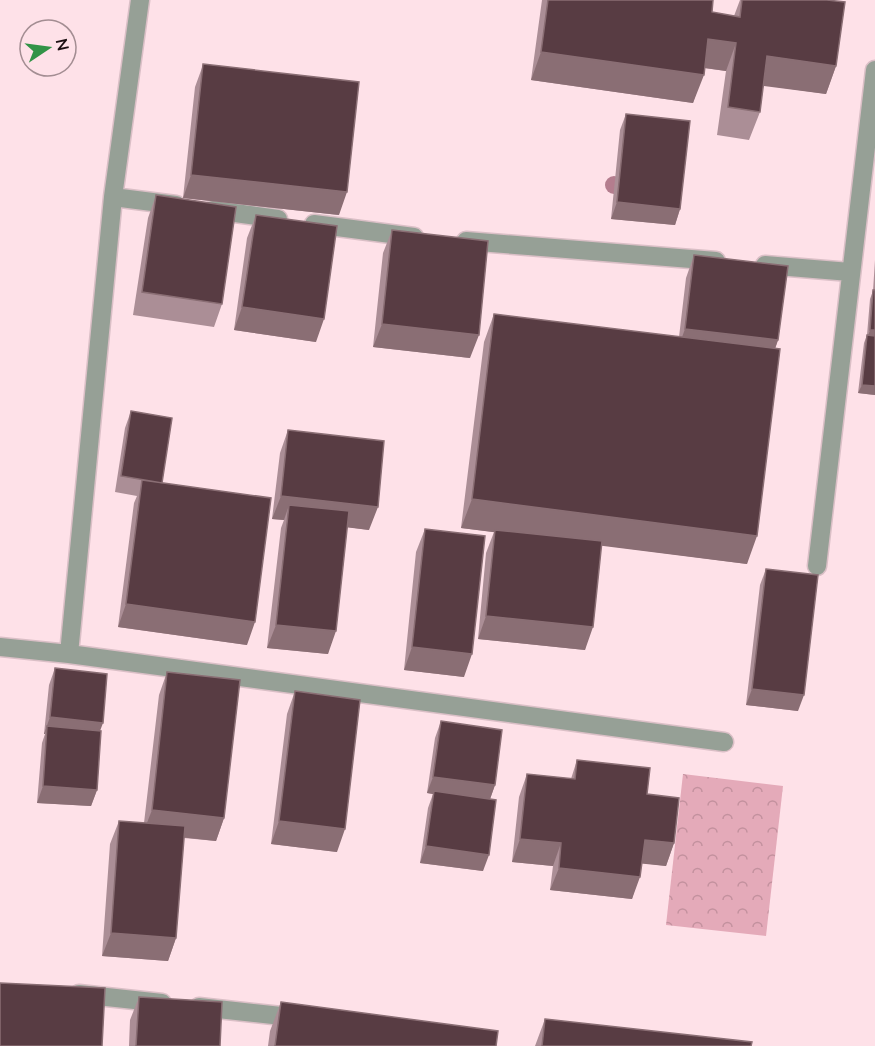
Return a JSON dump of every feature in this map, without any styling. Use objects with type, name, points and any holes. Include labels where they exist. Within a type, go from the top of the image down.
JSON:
[{"type":"street","points":[[69,654],[113,197],[140,0]]},
{"type":"street","points":[[817,566],[875,70]]},
{"type":"street","points":[[113,197],[439,239],[850,272]]},
{"type":"street","points":[[0,647],[69,654],[724,742]]},
{"type":"street","points":[[59,992],[320,1020]]},
{"type":"green space","points":[[683,774],[783,786],[766,936],[666,925]]},
{"type":"building","points":[[548,0],[713,0],[712,12],[740,17],[742,0],[845,2],[836,66],[767,56],[760,112],[728,107],[736,43],[708,39],[704,75],[541,52]]},
{"type":"building","points":[[203,64],[359,82],[347,192],[191,175]]},
{"type":"building","points":[[626,114],[690,121],[680,209],[617,202]]},
{"type":"building","points":[[156,195],[236,207],[222,304],[142,292]]},
{"type":"building","points":[[256,215],[337,226],[324,319],[242,307]]},
{"type":"building","points":[[392,230],[488,241],[479,335],[382,324]]},
{"type":"building","points":[[694,255],[788,266],[778,340],[685,329]]},
{"type":"building","points":[[873,290],[875,290],[875,330],[870,330]]},
{"type":"building","points":[[494,314],[780,349],[757,536],[472,499]]},
{"type":"building","points":[[867,335],[875,336],[875,386],[862,385]]},
{"type":"building","points":[[131,411],[172,418],[162,483],[121,476]]},
{"type":"building","points":[[288,430],[384,441],[378,507],[281,496]]},
{"type":"building","points":[[142,480],[271,498],[255,622],[126,604]]},
{"type":"building","points":[[289,505],[349,511],[336,631],[276,625]]},
{"type":"building","points":[[425,529],[485,536],[472,654],[412,647]]},
{"type":"building","points":[[495,530],[602,541],[593,627],[486,616]]},
{"type":"building","points":[[766,569],[818,575],[804,695],[752,689]]},
{"type":"building","points":[[55,668],[107,674],[103,723],[50,717]]},
{"type":"building","points":[[167,672],[240,680],[224,818],[152,810]]},
{"type":"building","points":[[295,691],[360,700],[345,829],[279,821]]},
{"type":"building","points":[[441,721],[502,730],[495,785],[433,777]]},
{"type":"building","points":[[47,726],[101,731],[97,790],[43,786]]},
{"type":"building","points":[[577,760],[650,768],[647,794],[679,798],[674,843],[645,840],[640,877],[559,868],[561,843],[520,839],[527,774],[575,779]]},
{"type":"building","points":[[434,791],[496,800],[489,855],[426,846]]},
{"type":"building","points":[[119,821],[185,826],[176,938],[111,933]]},
{"type":"building","points":[[0,983],[105,988],[102,1046],[0,1046]]},
{"type":"building","points":[[139,997],[222,1002],[220,1046],[136,1046]]},
{"type":"building","points":[[281,1002],[498,1031],[496,1046],[275,1046]]},
{"type":"building","points":[[545,1019],[752,1042],[751,1046],[542,1046]]}]
